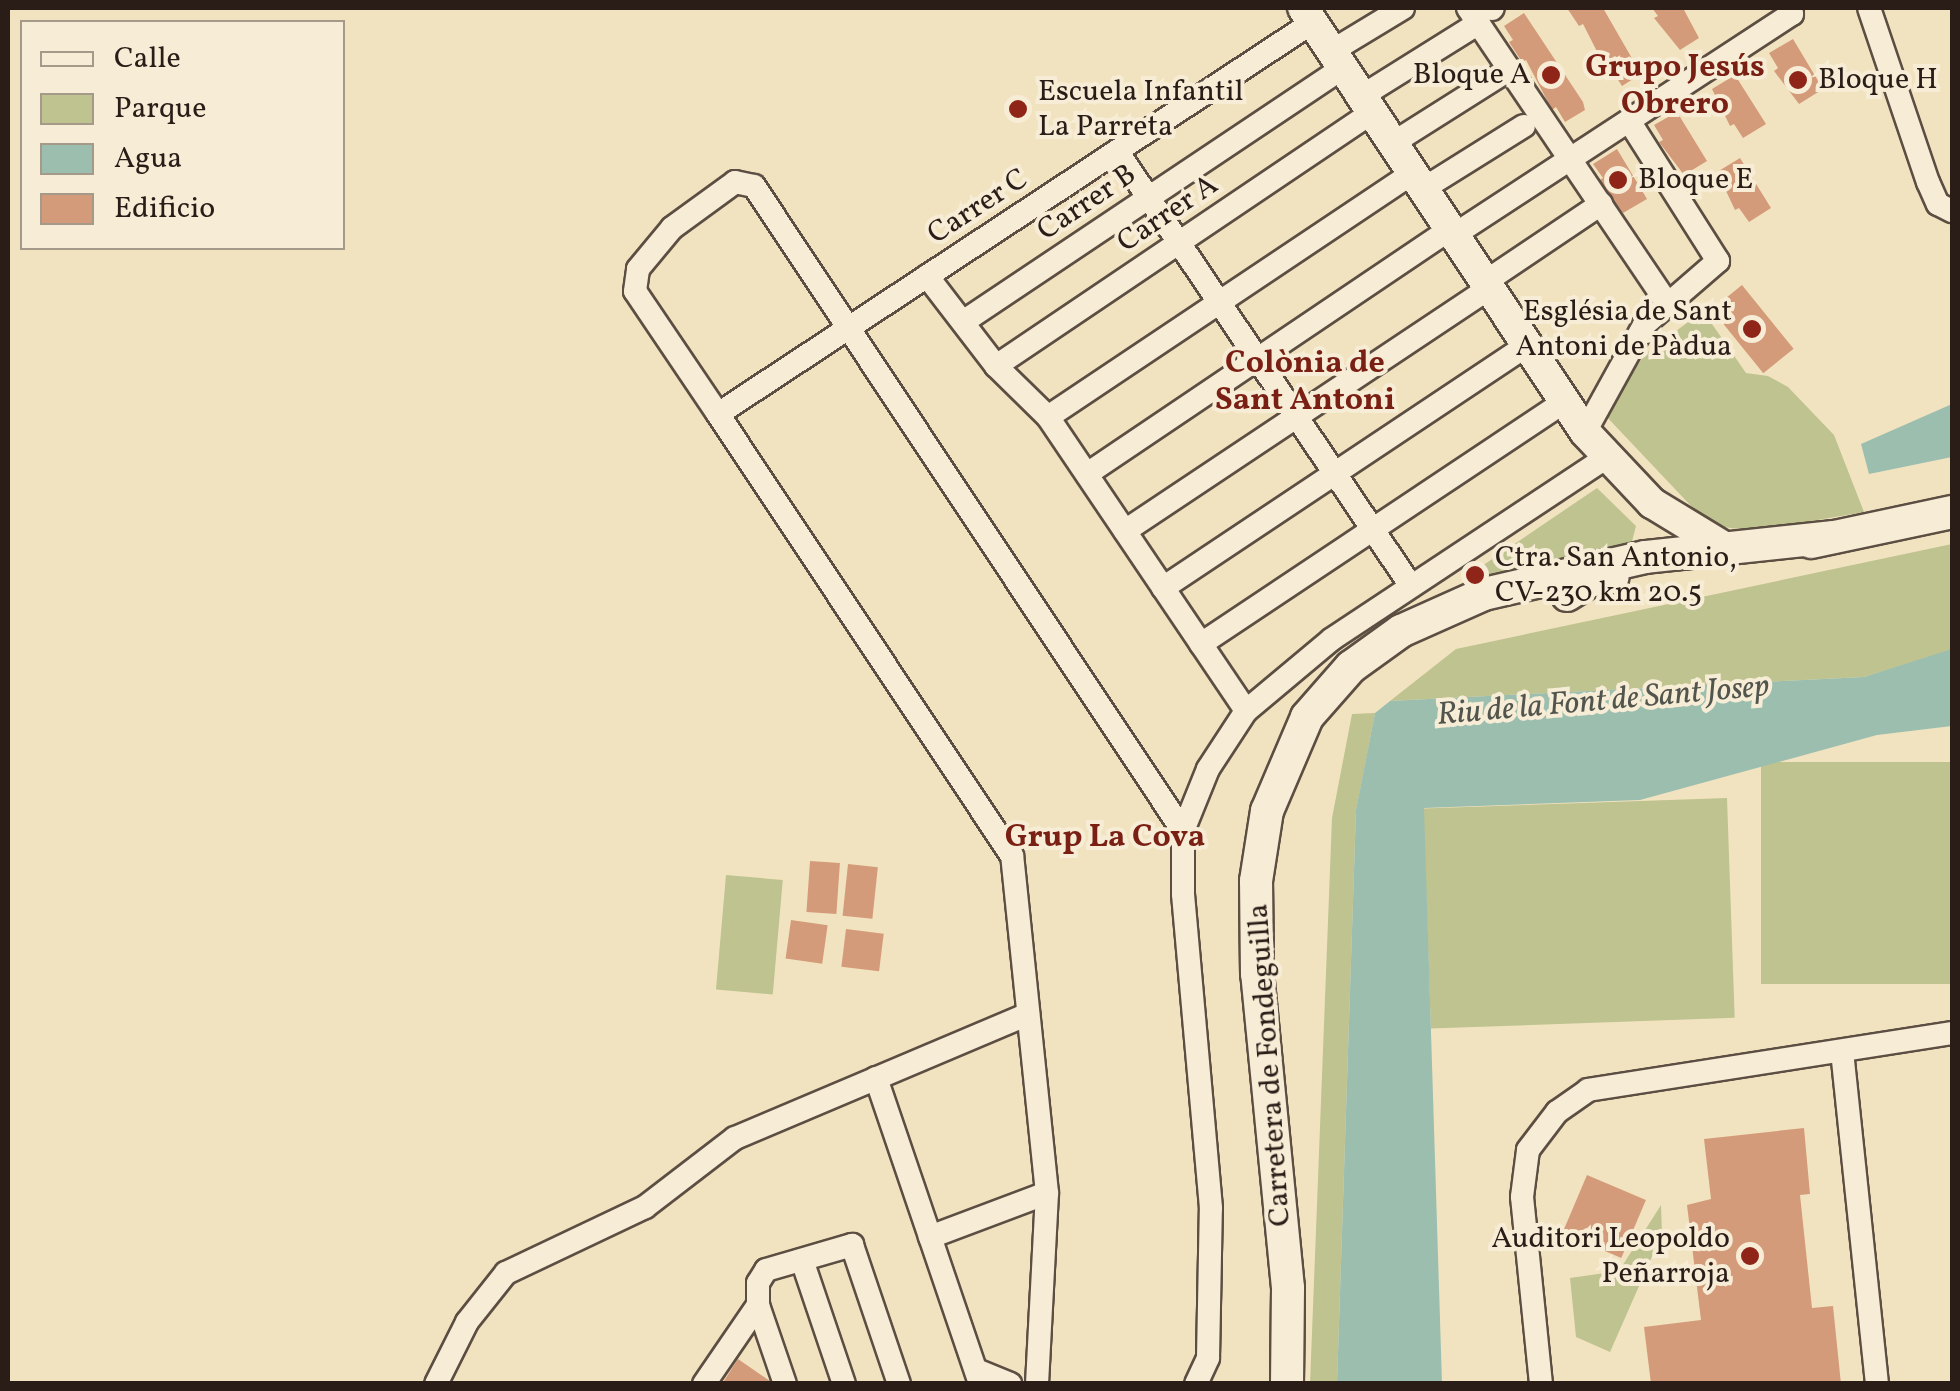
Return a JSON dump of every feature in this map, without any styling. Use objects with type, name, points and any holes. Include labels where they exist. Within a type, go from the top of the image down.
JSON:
[{"type":"main road","name":"Carretera de Fondeguilla","points":[[1294,752],[1363,675],[1410,644],[1481,617],[1567,596],[1664,538],[1726,548],[1832,538],[1952,512]]},
{"type":"main road","name":"Carretera de Fondeguilla","points":[[1287,1384],[1288,1288],[1257,974],[1256,882],[1267,811],[1307,717],[1352,666],[1401,631],[1484,594],[1664,538],[1832,538]]},
{"type":"street","name":"Carrer B","points":[[963,322],[1149,198],[1338,60],[1402,8]]},
{"type":"street","points":[[1086,474],[1792,14],[1789,8]]},
{"type":"street","points":[[1869,8],[1928,182],[1938,204],[1952,212]]},
{"type":"street","points":[[1484,12],[1510,69],[1667,302]]},
{"type":"street","name":"Carrer A","points":[[996,366],[1179,242],[1367,104],[1484,12]]},
{"type":"street","points":[[1308,15],[1564,402],[1664,538]]},
{"type":"street","name":"Carrer C","points":[[718,414],[1118,151],[1308,15]]},
{"type":"street","points":[[1392,143],[1510,69]]},
{"type":"street","points":[[1585,432],[1644,325],[1718,261],[1629,121]]},
{"type":"street","points":[[1048,417],[1220,302],[1418,181],[1524,126]]},
{"type":"street","points":[[1118,151],[1411,586]]},
{"type":"street","points":[[1038,1384],[1046,1194],[1012,856],[636,290],[638,269],[672,228],[735,182],[754,186],[1183,831]]},
{"type":"street","points":[[1125,531],[1601,204]]},
{"type":"street","points":[[928,276],[996,366],[1048,417],[1246,711]]},
{"type":"street","points":[[1163,588],[1526,345]]},
{"type":"street","points":[[1201,644],[1564,402]]},
{"type":"street","points":[[1196,1384],[1208,1358],[1211,1208],[1183,894],[1183,831],[1208,769],[1246,711],[1332,638],[1607,457]]},
{"type":"street","points":[[436,1384],[467,1322],[506,1273],[645,1207],[735,1138],[1028,1014]]},
{"type":"street","points":[[1541,1384],[1522,1197],[1528,1150],[1557,1112],[1588,1090],[1952,1033]]},
{"type":"street","points":[[1842,1051],[1877,1384]]},
{"type":"street","points":[[876,1078],[978,1377],[1010,1384]]},
{"type":"street","points":[[930,1237],[1046,1194]]},
{"type":"street","points":[[784,1384],[758,1305],[758,1283],[766,1270],[852,1245],[900,1384]]},
{"type":"street","points":[[802,1260],[844,1384]]},
{"type":"street","points":[[704,1384],[758,1305]]},
{"type":"green space","points":[[1703,311],[1746,373],[1768,376],[1788,387],[1834,435],[1864,512],[1753,531],[1709,525],[1604,414],[1645,354]]},
{"type":"green space","points":[[1597,488],[1636,526],[1630,549],[1484,594],[1479,568]]},
{"type":"green space","points":[[1952,544],[1952,650],[1864,677],[1390,701],[1456,649]]},
{"type":"green space","points":[[1375,713],[1356,811],[1337,1383],[1310,1384],[1332,818],[1352,714]]},
{"type":"green space","points":[[1761,762],[1952,762],[1952,984],[1761,984]]},
{"type":"green space","points":[[1727,798],[1735,1018],[1431,1028],[1423,809]]},
{"type":"green space","points":[[726,875],[783,880],[773,995],[716,990]]},
{"type":"green space","points":[[1661,1205],[1662,1234],[1610,1352],[1576,1337],[1570,1278],[1619,1271]]},
{"type":"water","points":[[1952,404],[1952,457],[1869,474],[1861,444]]},
{"type":"water","name":"Riu de la Font de Sant Josep","points":[[1952,649],[1952,726],[1877,735],[1640,800],[1424,808],[1442,1383],[1337,1383],[1356,810],[1375,713],[1390,701],[1864,677]]},
{"type":"building","points":[[1567,8],[1603,8],[1641,74],[1622,86],[1613,72],[1609,75],[1583,24],[1579,26]]},
{"type":"building","points":[[1652,8],[1683,8],[1699,38],[1680,50],[1654,18],[1658,16]]},
{"type":"building","name":"Bloque A","points":[[1524,13],[1583,102],[1585,110],[1565,122],[1556,107],[1552,110],[1526,60],[1522,62],[1509,42],[1513,40],[1504,26]]},
{"type":"building","name":"Bloque H","points":[[1793,39],[1823,89],[1799,104],[1774,71],[1778,68],[1769,53]]},
{"type":"building","points":[[1735,75],[1766,124],[1743,138],[1734,124],[1730,126],[1712,89]]},
{"type":"building","points":[[1677,112],[1707,161],[1684,175],[1659,142],[1663,140],[1654,125]]},
{"type":"building","name":"Bloque E","points":[[1617,149],[1647,199],[1623,213],[1598,181],[1603,178],[1593,164]]},
{"type":"building","points":[[1740,158],[1771,208],[1749,222],[1739,208],[1735,210],[1717,172]]},
{"type":"building","name":"Església de Sant Antoni de Pàdua","points":[[1742,285],[1794,349],[1763,373],[1712,310]]},
{"type":"building","points":[[810,861],[840,863],[836,914],[806,912]]},
{"type":"building","points":[[848,864],[878,867],[872,919],[843,916]]},
{"type":"building","points":[[791,920],[828,925],[822,964],[786,959]]},
{"type":"building","points":[[846,929],[884,934],[879,971],[841,967]]},
{"type":"building","name":"Auditori Leopoldo Peñarroja","points":[[1804,1128],[1810,1194],[1800,1195],[1812,1308],[1833,1306],[1841,1384],[1651,1384],[1644,1327],[1701,1320],[1687,1205],[1711,1199],[1704,1139]]},
{"type":"building","points":[[1587,1175],[1646,1200],[1621,1258],[1562,1233]]},
{"type":"building","points":[[738,1359],[770,1381],[768,1384],[722,1384]]},
{"type":"place","name":"Bloque A","points":[[1551,75]]},
{"type":"place","name":"Bloque H","points":[[1798,80]]},
{"type":"place","name":"Escuela Infantil La Parreta","points":[[1018,109]]},
{"type":"place","name":"Bloque E","points":[[1618,180]]},
{"type":"place","name":"Església de Sant Antoni de Pàdua","points":[[1752,329]]},
{"type":"place","name":"Ctra. San Antonio, CV-230 km 20.5","points":[[1475,575]]},
{"type":"place","name":"Auditori Leopoldo Peñarroja","points":[[1750,1256]]},
{"type":"district","name":"Grupo Jesús Obrero","points":[[1675,88]]},
{"type":"district","name":"Colònia de Sant Antoni","points":[[1305,384]]},
{"type":"district","name":"Grup La Cova","points":[[1105,838]]}]
